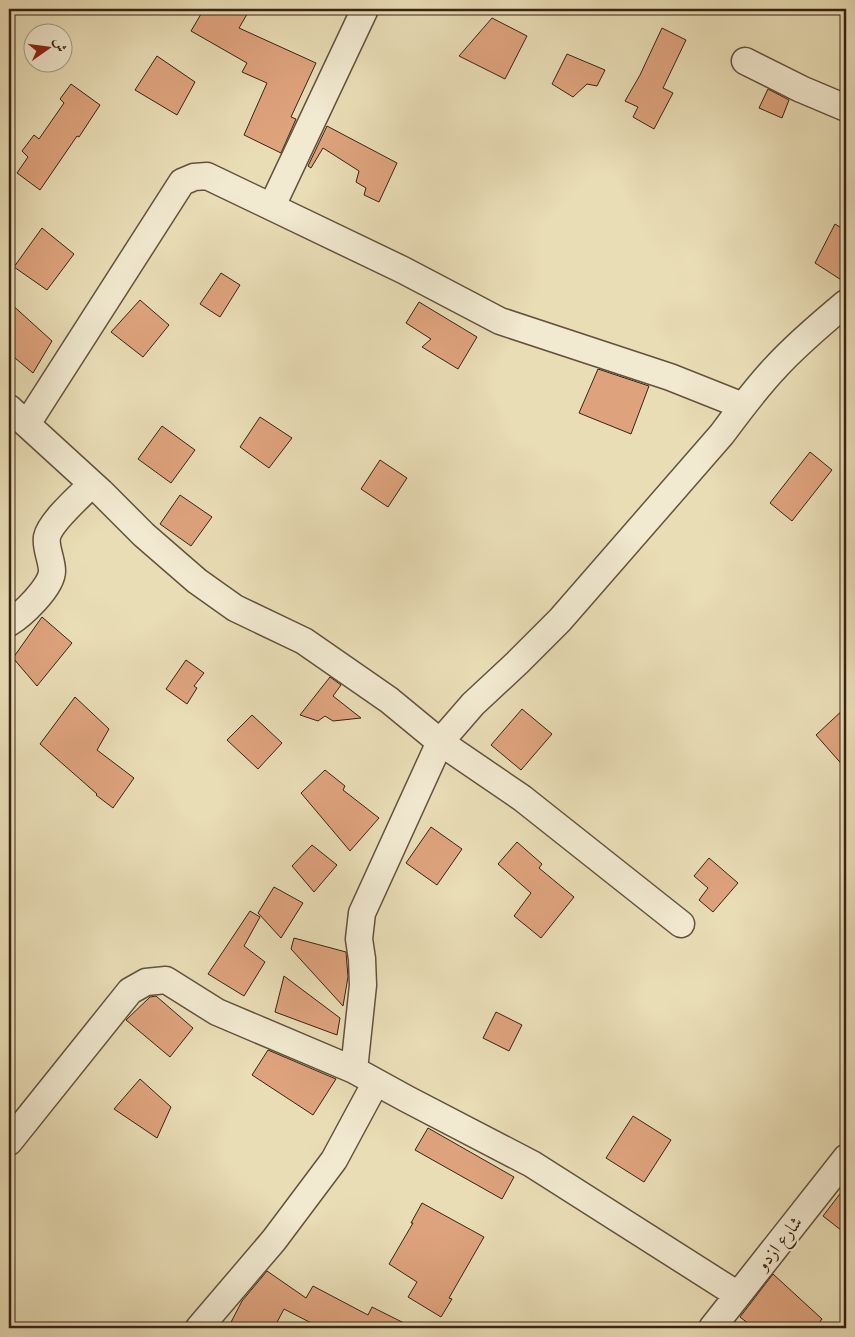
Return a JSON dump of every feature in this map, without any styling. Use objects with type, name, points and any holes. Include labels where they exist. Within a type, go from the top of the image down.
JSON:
[{"type":"street","points":[[272,206],[365,9]]},
{"type":"street","points":[[745,61],[801,89],[846,108]]},
{"type":"street","points":[[681,924],[522,798],[440,742],[389,700],[304,640],[235,608],[197,581],[144,535],[18,416],[182,182],[194,177],[207,176],[402,270],[500,321],[661,374],[743,406]]},
{"type":"street","points":[[199,1328],[274,1240],[334,1160],[365,1076],[362,959],[359,939],[362,913],[440,742],[473,704],[560,620],[722,434],[775,367],[817,327],[846,303]]},
{"type":"street","points":[[9,623],[18,618],[50,580],[52,572],[46,538],[51,526],[92,484]]},
{"type":"street","points":[[9,1142],[130,991],[146,982],[166,980],[217,1012],[365,1076],[532,1164],[738,1295]]},
{"type":"street","name":"شارع ازدو","points":[[712,1328],[846,1158]]},
{"type":"building","points":[[204,9],[250,9],[239,28],[316,63],[291,117],[296,119],[281,153],[244,135],[267,83],[242,72],[247,63],[191,31]]},
{"type":"building","points":[[492,18],[527,36],[505,79],[459,56]]},
{"type":"building","points":[[662,28],[686,40],[663,88],[673,93],[654,129],[633,117],[638,107],[625,101],[640,75]]},
{"type":"building","points":[[567,54],[605,70],[597,86],[587,84],[573,97],[552,84]]},
{"type":"building","points":[[157,56],[195,82],[177,115],[135,90]]},
{"type":"building","points":[[71,84],[100,105],[40,190],[17,173],[28,157],[22,151],[34,135],[39,139],[64,103],[60,99]]},
{"type":"building","points":[[768,89],[789,100],[782,118],[759,108]]},
{"type":"building","points":[[327,126],[397,163],[379,202],[364,195],[366,188],[356,182],[359,171],[323,148],[311,168],[308,166]]},
{"type":"building","points":[[835,224],[846,231],[846,283],[815,263]]},
{"type":"building","points":[[42,228],[74,254],[47,290],[14,267]]},
{"type":"building","points":[[221,273],[240,285],[220,317],[200,304]]},
{"type":"building","points":[[140,300],[169,325],[143,357],[111,332]]},
{"type":"building","points":[[9,302],[52,341],[33,373],[9,353]]},
{"type":"building","points":[[419,302],[477,337],[458,369],[422,347],[431,339],[406,323]]},
{"type":"building","points":[[598,369],[649,386],[631,434],[579,413]]},
{"type":"building","points":[[260,417],[292,438],[269,468],[240,447]]},
{"type":"building","points":[[162,426],[195,450],[171,483],[138,459]]},
{"type":"building","points":[[810,452],[832,470],[792,521],[770,503]]},
{"type":"building","points":[[380,460],[407,478],[388,507],[361,489]]},
{"type":"building","points":[[180,495],[212,517],[191,546],[160,524]]},
{"type":"building","points":[[42,617],[72,643],[37,686],[13,658]]},
{"type":"building","points":[[186,660],[204,673],[194,686],[197,688],[187,704],[166,689]]},
{"type":"building","points":[[330,677],[341,685],[333,696],[361,718],[333,721],[325,716],[318,721],[300,715]]},
{"type":"building","points":[[75,697],[109,729],[97,750],[134,778],[113,808],[40,744]]},
{"type":"building","points":[[846,707],[846,769],[816,735]]},
{"type":"building","points":[[522,709],[552,734],[521,770],[491,745]]},
{"type":"building","points":[[252,715],[282,743],[258,769],[227,740]]},
{"type":"building","points":[[325,770],[345,786],[343,790],[379,818],[350,851],[301,793]]},
{"type":"building","points":[[431,827],[462,849],[437,885],[406,863]]},
{"type":"building","points":[[517,842],[542,864],[539,868],[574,897],[541,938],[514,916],[531,893],[498,864]]},
{"type":"building","points":[[312,845],[337,865],[314,892],[292,866]]},
{"type":"building","points":[[709,858],[738,883],[713,912],[699,900],[708,888],[694,876]]},
{"type":"building","points":[[274,887],[303,903],[281,938],[258,913]]},
{"type":"building","points":[[250,911],[260,917],[244,946],[265,962],[244,996],[208,974]]},
{"type":"building","points":[[294,938],[346,952],[348,977],[343,1006],[291,949]]},
{"type":"building","points":[[284,976],[340,1018],[337,1035],[275,1012]]},
{"type":"building","points":[[156,996],[193,1028],[170,1057],[126,1020],[150,997]]},
{"type":"building","points":[[496,1012],[522,1025],[509,1051],[483,1038]]},
{"type":"building","points":[[268,1050],[336,1079],[313,1115],[252,1075]]},
{"type":"building","points":[[140,1079],[171,1107],[157,1138],[114,1109]]},
{"type":"building","points":[[633,1116],[671,1140],[644,1182],[606,1158]]},
{"type":"building","points":[[428,1128],[514,1177],[502,1199],[415,1150]]},
{"type":"building","points":[[846,1186],[846,1234],[823,1216]]},
{"type":"building","points":[[422,1203],[484,1237],[449,1298],[452,1299],[441,1317],[408,1297],[417,1282],[389,1264],[413,1223],[411,1223]]},
{"type":"building","points":[[267,1271],[306,1298],[313,1286],[368,1315],[372,1307],[414,1328],[321,1328],[284,1309],[274,1328],[228,1328],[242,1301]]},
{"type":"building","points":[[773,1274],[822,1319],[815,1328],[754,1328],[740,1317]]}]
